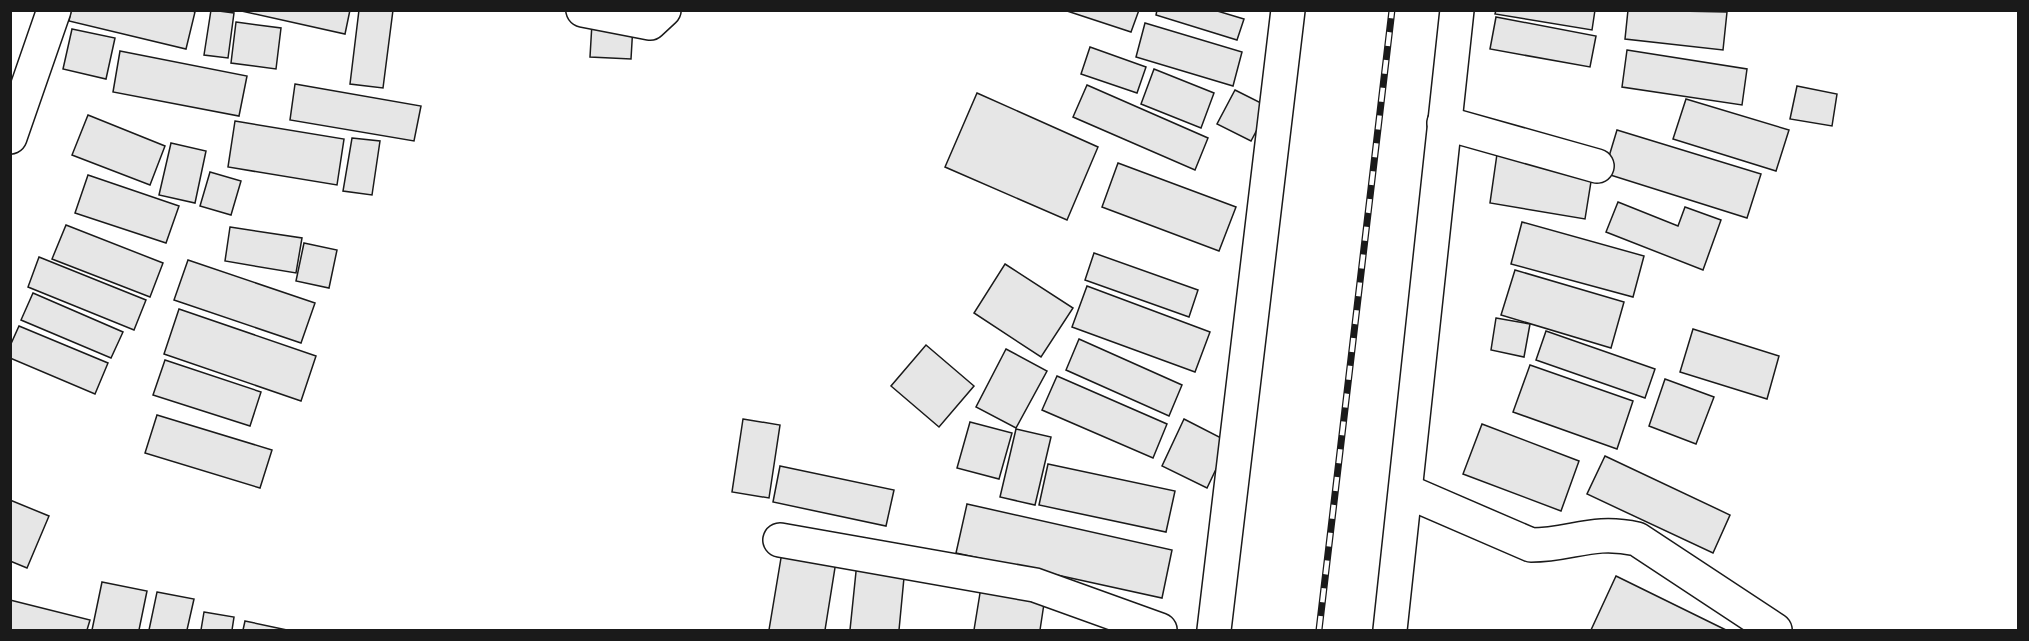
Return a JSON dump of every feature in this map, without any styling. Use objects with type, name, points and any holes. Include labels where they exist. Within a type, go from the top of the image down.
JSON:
[{"type":"street","points":[[10,137],[54,10]]},
{"type":"street","points":[[584,10],[650,23],[664,10]]},
{"type":"street","points":[[1214,630],[1288,10]]},
{"type":"street","points":[[1390,630],[1457,10]]},
{"type":"street","points":[[1444,123],[1597,166]]},
{"type":"street","points":[[1406,491],[1531,545],[1546,545],[1594,535],[1616,535],[1636,539],[1775,630]]},
{"type":"street","points":[[780,540],[1035,585],[1160,630]]},
{"type":"building","points":[[71,10],[191,10],[195,12],[186,49],[69,21]]},
{"type":"building","points":[[211,10],[234,13],[228,58],[204,55]]},
{"type":"building","points":[[237,10],[350,10],[345,34]]},
{"type":"building","points":[[359,10],[393,10],[383,88],[350,84]]},
{"type":"building","points":[[1064,10],[1139,10],[1131,32]]},
{"type":"building","points":[[1157,10],[1214,10],[1244,19],[1237,40],[1156,15]]},
{"type":"building","points":[[1496,10],[1595,10],[1592,30],[1495,14]]},
{"type":"building","points":[[1628,10],[1727,12],[1723,50],[1625,39]]},
{"type":"building","points":[[1496,17],[1596,36],[1590,67],[1490,49]]},
{"type":"building","points":[[236,22],[281,28],[276,69],[231,63]]},
{"type":"building","points":[[592,23],[633,25],[631,59],[590,57]]},
{"type":"building","points":[[1145,23],[1242,52],[1233,86],[1136,57]]},
{"type":"building","points":[[72,29],[115,38],[106,79],[63,69]]},
{"type":"building","points":[[1090,47],[1146,67],[1137,93],[1081,74]]},
{"type":"building","points":[[1627,50],[1747,69],[1742,105],[1622,87]]},
{"type":"building","points":[[120,51],[247,76],[239,116],[113,92]]},
{"type":"building","points":[[1154,69],[1214,93],[1201,128],[1141,104]]},
{"type":"building","points":[[295,84],[421,106],[414,141],[290,120]]},
{"type":"building","points":[[1087,85],[1208,138],[1195,170],[1073,117]]},
{"type":"building","points":[[1797,86],[1837,94],[1832,126],[1790,119]]},
{"type":"building","points":[[1235,90],[1269,107],[1251,141],[1217,124]]},
{"type":"building","points":[[977,93],[1098,147],[1067,220],[945,167]]},
{"type":"building","points":[[1686,99],[1789,130],[1776,171],[1673,139]]},
{"type":"building","points":[[88,115],[165,146],[150,185],[72,155]]},
{"type":"building","points":[[235,121],[344,139],[337,185],[228,167]]},
{"type":"building","points":[[1617,130],[1761,174],[1747,218],[1604,173]]},
{"type":"building","points":[[352,138],[380,141],[372,195],[343,191]]},
{"type":"building","points":[[171,143],[206,151],[195,203],[159,195]]},
{"type":"building","points":[[1497,154],[1593,169],[1585,219],[1490,203]]},
{"type":"building","points":[[1118,163],[1236,207],[1219,251],[1102,207]]},
{"type":"building","points":[[210,172],[241,181],[231,215],[200,206]]},
{"type":"building","points":[[88,175],[179,206],[166,243],[75,213]]},
{"type":"building","points":[[1618,202],[1678,226],[1685,207],[1721,220],[1703,270],[1606,232]]},
{"type":"building","points":[[1522,222],[1644,256],[1633,297],[1511,264]]},
{"type":"building","points":[[66,225],[163,263],[150,297],[52,259]]},
{"type":"building","points":[[230,227],[302,238],[296,273],[225,261]]},
{"type":"building","points":[[304,243],[337,250],[329,288],[296,281]]},
{"type":"building","points":[[1094,253],[1198,290],[1189,317],[1085,280]]},
{"type":"building","points":[[39,257],[146,300],[134,330],[28,287]]},
{"type":"building","points":[[188,260],[315,303],[301,343],[174,300]]},
{"type":"building","points":[[1005,264],[1073,308],[1041,357],[974,313]]},
{"type":"building","points":[[1515,270],[1624,302],[1611,348],[1501,315]]},
{"type":"building","points":[[1087,286],[1210,332],[1195,372],[1072,327]]},
{"type":"building","points":[[33,293],[123,332],[111,358],[21,320]]},
{"type":"building","points":[[179,309],[316,356],[301,401],[164,354]]},
{"type":"building","points":[[1496,318],[1530,324],[1524,357],[1491,350]]},
{"type":"building","points":[[19,326],[108,363],[95,394],[10,358],[10,346]]},
{"type":"building","points":[[1693,329],[1779,356],[1767,399],[1680,372]]},
{"type":"building","points":[[1546,331],[1655,369],[1645,398],[1536,360]]},
{"type":"building","points":[[1079,339],[1182,385],[1169,416],[1066,370]]},
{"type":"building","points":[[926,345],[974,386],[939,427],[891,386]]},
{"type":"building","points":[[1006,349],[1047,371],[1016,428],[976,407]]},
{"type":"building","points":[[165,360],[261,392],[250,426],[153,395]]},
{"type":"building","points":[[1530,365],[1633,401],[1617,449],[1513,412]]},
{"type":"building","points":[[1057,376],[1167,424],[1153,458],[1042,410]]},
{"type":"building","points":[[1665,379],[1714,397],[1696,444],[1649,426]]},
{"type":"building","points":[[157,415],[272,450],[260,488],[145,453]]},
{"type":"building","points":[[743,419],[780,425],[769,498],[732,492]]},
{"type":"building","points":[[1184,419],[1229,442],[1207,488],[1162,466]]},
{"type":"building","points":[[970,422],[1012,433],[999,479],[957,468]]},
{"type":"building","points":[[1482,424],[1579,461],[1561,511],[1463,474]]},
{"type":"building","points":[[1016,429],[1051,437],[1035,505],[1000,497]]},
{"type":"building","points":[[1605,456],[1730,515],[1713,553],[1587,494]]},
{"type":"building","points":[[1048,464],[1175,491],[1166,532],[1039,505]]},
{"type":"building","points":[[780,466],[894,490],[886,526],[773,502]]},
{"type":"building","points":[[10,500],[49,516],[27,568],[10,561]]},
{"type":"building","points":[[967,504],[1172,550],[1162,598],[956,553]]},
{"type":"building","points":[[783,546],[837,555],[825,630],[769,630]]},
{"type":"building","points":[[857,562],[905,567],[899,630],[850,630]]},
{"type":"building","points":[[1616,576],[1726,630],[1591,630]]},
{"type":"building","points":[[102,582],[147,591],[139,630],[92,630]]},
{"type":"building","points":[[981,587],[1045,597],[1040,630],[974,630]]},
{"type":"building","points":[[157,592],[194,599],[187,630],[149,630]]},
{"type":"building","points":[[10,600],[90,620],[87,630],[10,630]]},
{"type":"building","points":[[204,612],[234,617],[232,630],[201,630]]},
{"type":"building","points":[[245,621],[287,630],[243,630]]},
{"type":"railway","points":[[1319,630],[1392,10]]}]
